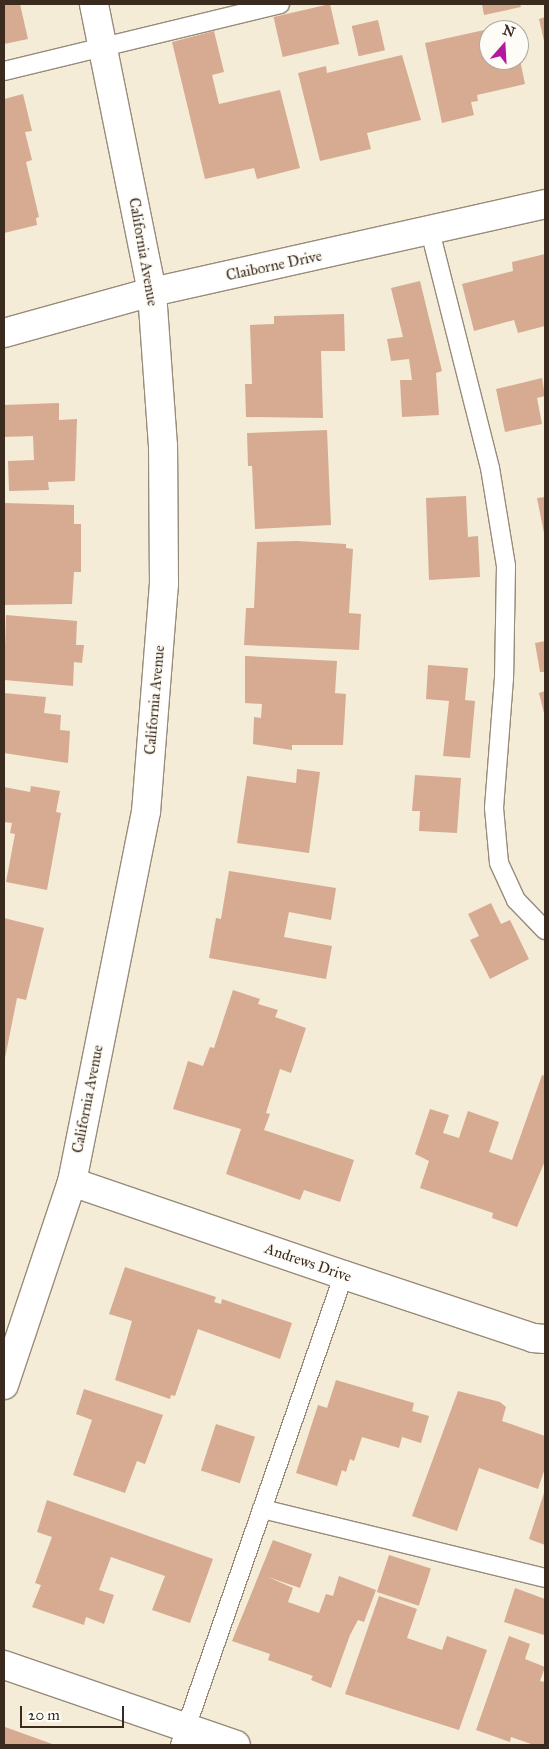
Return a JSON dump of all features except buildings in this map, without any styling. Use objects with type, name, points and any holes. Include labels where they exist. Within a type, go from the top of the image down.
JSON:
[{"type":"street","name":"California Avenue","points":[[4,1385],[72,1182],[146,812],[164,584],[163,446],[152,292],[94,4]]},
{"type":"street","name":"Claiborne Drive","points":[[4,333],[152,292],[545,204]]},
{"type":"street","name":"Andrews Drive","points":[[72,1182],[344,1276],[533,1338],[545,1339]]},
{"type":"street","points":[[4,1665],[182,1736],[236,1745]]},
{"type":"lane","points":[[4,71],[280,4]]},
{"type":"lane","points":[[430,231],[490,468],[506,566],[504,678],[494,808],[499,863],[516,900],[545,930]]},
{"type":"lane","points":[[182,1736],[344,1276]]},
{"type":"lane","points":[[262,1509],[545,1578]]}]
